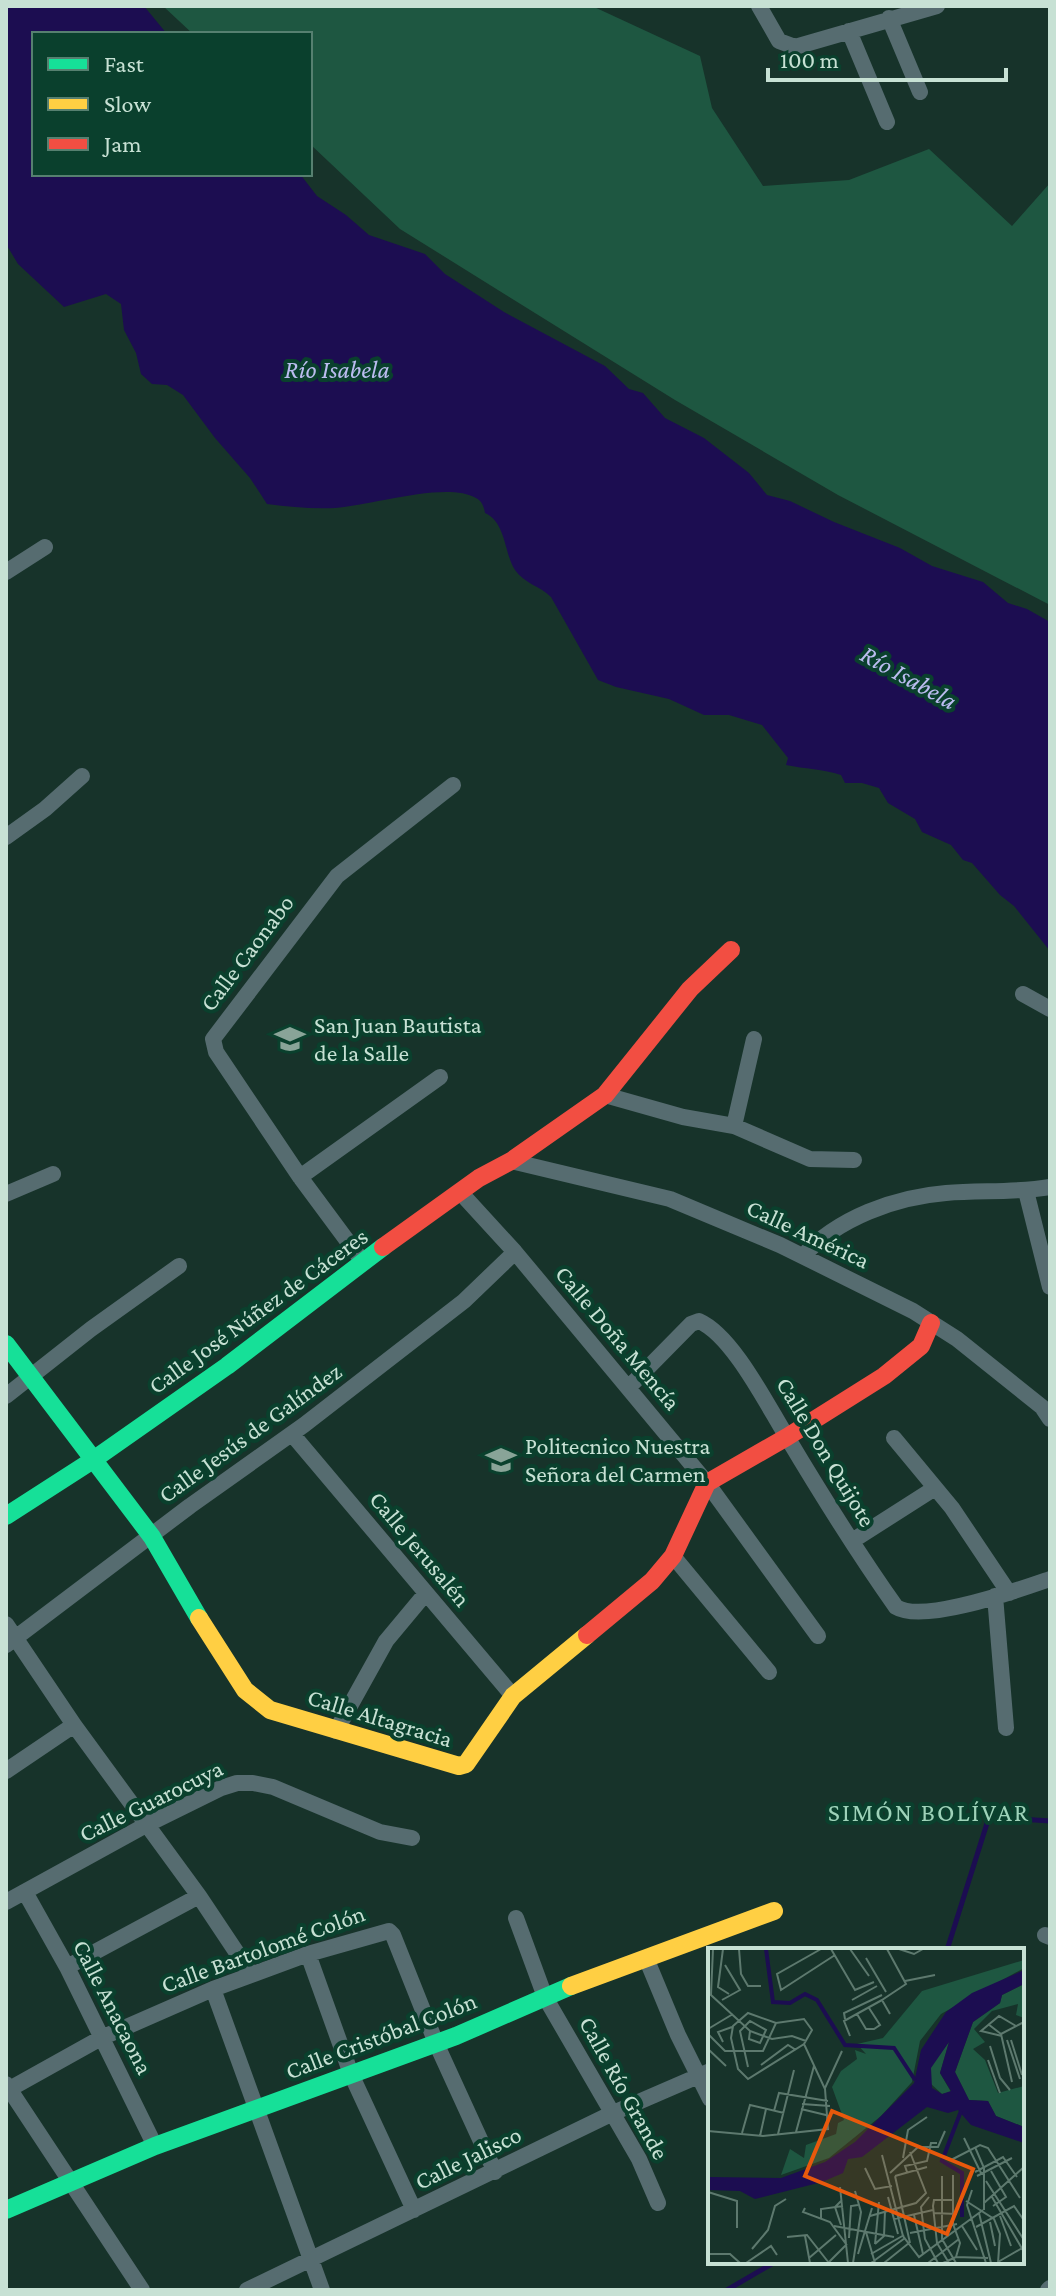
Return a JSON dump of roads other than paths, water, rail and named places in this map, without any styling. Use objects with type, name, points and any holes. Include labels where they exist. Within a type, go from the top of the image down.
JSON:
[{"type":"street","points":[[759,6],[779,41],[795,47],[917,8],[937,6]]},
{"type":"street","points":[[889,18],[920,92]]},
{"type":"street","points":[[849,31],[887,122]]},
{"type":"street","points":[[6,572],[45,547]]},
{"type":"street","points":[[6,837],[45,809],[82,776]]},
{"type":"street","name":"Calle Caonabo","points":[[363,1262],[300,1177],[216,1052],[213,1039],[337,876],[453,785]]},
{"type":"street","name":"Calle José Núñez de Cáceres","points":[[6,1516],[93,1460],[227,1366],[479,1178],[511,1161],[605,1095],[690,989],[731,950]]},
{"type":"street","points":[[1023,994],[1050,1009]]},
{"type":"street","points":[[734,1126],[754,1039]]},
{"type":"street","points":[[300,1177],[440,1077]]},
{"type":"street","points":[[605,1095],[683,1117],[734,1126],[810,1159],[854,1160]]},
{"type":"street","name":"Calle América","points":[[511,1161],[670,1199],[803,1256],[957,1339],[1042,1407],[1050,1419]]},
{"type":"street","points":[[6,1194],[53,1174]]},
{"type":"street","points":[[803,1256],[818,1240],[838,1228],[905,1199],[945,1193],[1026,1191],[1050,1187]]},
{"type":"street","points":[[1026,1191],[1050,1287]]},
{"type":"street","name":"Calle Doña Mencía","points":[[460,1192],[515,1252],[707,1483],[818,1636]]},
{"type":"street","name":"Calle Jesús de Galíndez","points":[[11,1641],[190,1506],[292,1434],[464,1301],[515,1252]]},
{"type":"street","points":[[6,1396],[179,1266]]},
{"type":"street","name":"Calle Don Quijote","points":[[628,1388],[691,1324],[699,1321],[709,1325],[748,1371],[896,1607],[915,1613],[943,1610],[1002,1595]]},
{"type":"street","points":[[707,1483],[884,1376],[921,1346],[931,1323]]},
{"type":"street","name":"Calle Altagracia","points":[[6,1344],[152,1537],[245,1690],[270,1710],[459,1766],[466,1764],[513,1696],[652,1581],[673,1556],[707,1483]]},
{"type":"street","name":"Calle Jerusalén","points":[[292,1434],[513,1696]]},
{"type":"street","points":[[894,1438],[952,1508],[1002,1595],[1006,1728]]},
{"type":"street","points":[[852,1541],[935,1488]]},
{"type":"street","points":[[673,1556],[769,1672]]},
{"type":"street","points":[[1002,1595],[1050,1579]]},
{"type":"street","points":[[336,1731],[386,1641],[426,1593]]},
{"type":"street","points":[[6,1624],[11,1641],[199,1896],[251,1974]]},
{"type":"street","points":[[6,1771],[74,1725]]},
{"type":"street","name":"Calle Guarocuya","points":[[6,1902],[146,1825],[237,1783],[273,1787],[380,1832],[412,1838]]},
{"type":"street","name":"Calle Anacaona","points":[[25,1892],[67,1967],[155,2146]]},
{"type":"street","points":[[67,1967],[199,1896]]},
{"type":"street","name":"Calle Cristóbal Colón","points":[[6,2210],[155,2146],[436,2043],[545,1997],[774,1911]]},
{"type":"street","name":"Calle Río Grande","points":[[516,1918],[545,1997],[639,2159],[658,2203]]},
{"type":"street","name":"Calle Bartolomé Colón","points":[[7,2088],[101,2038],[213,1989],[308,1954],[389,1931],[495,2172]]},
{"type":"street","points":[[308,1954],[351,2074],[414,2210]]},
{"type":"street","points":[[646,1958],[678,2035],[705,2073]]},
{"type":"street","points":[[213,1989],[322,2290]]},
{"type":"street","name":"Calle Jalisco","points":[[247,2290],[613,2113],[705,2073]]},
{"type":"street","points":[[7,2088],[73,2182],[142,2290]]},
{"type":"water","name":"Río Isabela","points":[[6,6],[144,6],[165,32],[32,32],[32,176],[302,176],[317,196],[369,235],[425,254],[445,274],[504,312],[605,366],[629,389],[643,393],[665,418],[704,438],[749,473],[767,495],[790,501],[900,548],[932,566],[983,582],[1008,603],[1050,622],[1050,951],[1014,906],[972,863],[963,860],[951,845],[922,832],[915,819],[888,803],[879,788],[862,783],[845,783],[841,775],[834,773],[786,765],[788,758],[762,725],[729,715],[704,715],[669,699],[598,680],[551,597],[523,579],[515,570],[497,523],[485,513],[476,498],[446,492],[335,508],[267,504],[250,478],[183,395],[167,385],[152,384],[141,374],[136,353],[124,330],[121,304],[106,294],[64,307],[18,264],[6,244]]},
{"type":"waterway","points":[[948,1948],[989,1817],[1050,1821]]},
{"type":"waterway","points":[[727,2290],[772,2264]]},
{"type":"place","name":"San Juan Bautista de la Salle","points":[[290,1039]]},
{"type":"place","name":"Politecnico Nuestra Señora del Carmen","points":[[501,1460]]},
{"type":"district","name":"SIMÓN BOLÍVAR","points":[[929,1812]]}]
